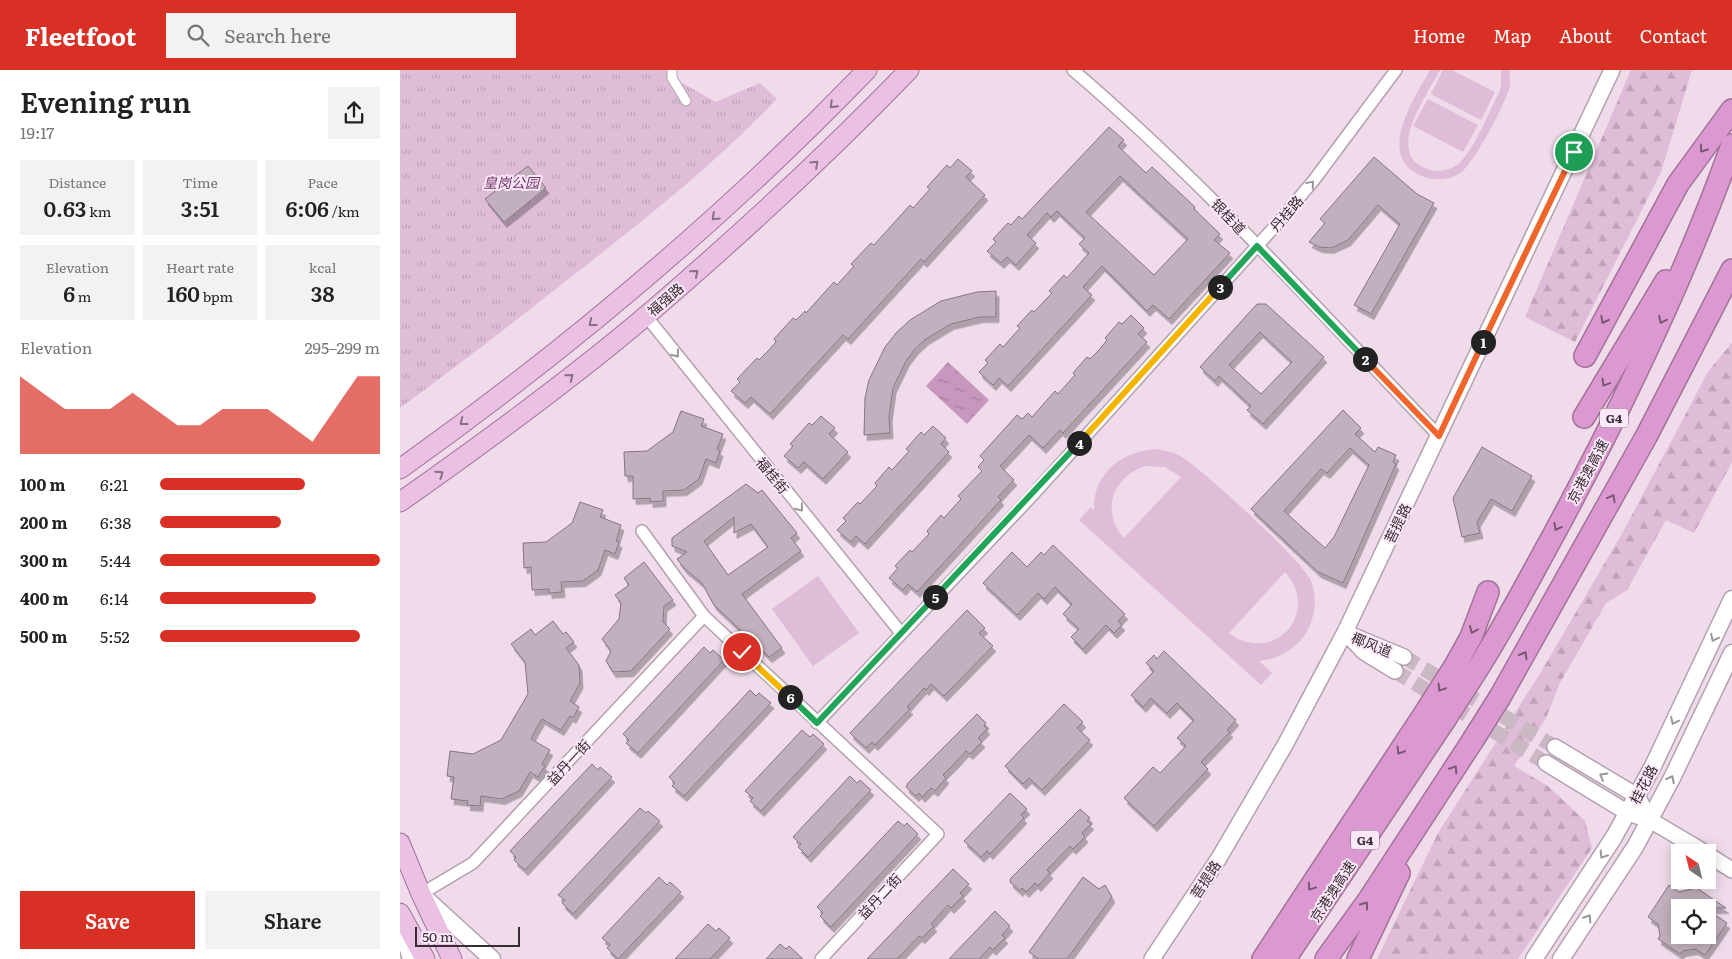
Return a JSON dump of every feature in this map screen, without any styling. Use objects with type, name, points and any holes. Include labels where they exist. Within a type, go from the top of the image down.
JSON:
[{"type":"highway","points":[[1585,356],[1678,184],[1732,110]]},
{"type":"highway","name":"京港澳高速","points":[[1463,672],[1492,647],[1593,462],[1666,311],[1710,205],[1732,144]]},
{"type":"highway","points":[[1584,417],[1710,205]]},
{"type":"highway","name":"G4","points":[[1326,959],[1368,902],[1500,697],[1624,477],[1711,314],[1732,270]]},
{"type":"highway","points":[[1711,314],[1732,291]]},
{"type":"highway","points":[[1263,959],[1435,715],[1463,672],[1471,637],[1488,592]]},
{"type":"highway","name":"京港澳高速","points":[[1286,959],[1435,715]]},
{"type":"highway","points":[[1358,959],[1430,807]]},
{"type":"main road","name":"福强路","points":[[400,469],[526,375],[626,295],[789,148],[867,70]]},
{"type":"main road","name":"福强路","points":[[400,502],[542,399],[646,316],[843,138],[910,70]]},
{"type":"main road","name":"桂花路","points":[[1534,959],[1628,813],[1732,599]]},
{"type":"main road","name":"桂花路","points":[[1561,959],[1635,847],[1732,653]]},
{"type":"main road","points":[[400,843],[421,894],[452,959]]},
{"type":"main road","points":[[421,894],[492,959]]},
{"type":"main road","points":[[400,913],[425,959]]},
{"type":"main road","points":[[400,921],[412,959]]},
{"type":"street","points":[[672,70],[672,78],[686,101]]},
{"type":"street","name":"银桂道","points":[[1073,70],[1175,161],[1439,436]]},
{"type":"street","name":"丹桂路","points":[[817,723],[1029,499],[1257,246],[1314,180],[1396,70]]},
{"type":"street","name":"菩提路","points":[[1152,959],[1219,858],[1285,745],[1345,632],[1612,70]]},
{"type":"street","name":"福桂街","points":[[646,316],[900,634]]},
{"type":"street","points":[[642,531],[704,616],[817,723]]},
{"type":"street","name":"益丹一街","points":[[421,894],[473,862],[704,616]]},
{"type":"street","name":"椰风道","points":[[1345,632],[1404,657]]},
{"type":"street","name":"椰风道","points":[[1345,632],[1364,652],[1396,672]]},
{"type":"street","name":"益丹二街","points":[[817,723],[938,834],[822,959]]},
{"type":"street","points":[[1555,747],[1637,796],[1650,820]]},
{"type":"street","points":[[1546,763],[1628,813],[1650,820],[1690,844]]},
{"type":"street","points":[[1716,860],[1732,870]]},
{"type":"green space","name":"皇岗公园","points":[[400,70],[678,70],[673,78],[716,102],[760,83],[777,99],[703,170],[651,213],[400,408]]},
{"type":"green space","points":[[1430,70],[1440,70],[1418,109],[1412,124],[1408,139],[1409,152],[1416,163],[1431,170],[1440,171],[1456,166],[1467,153],[1499,93],[1501,70],[1509,70],[1509,89],[1495,121],[1480,148],[1465,169],[1459,174],[1446,179],[1431,179],[1422,176],[1408,167],[1401,155],[1399,141],[1402,126]]},
{"type":"green space","points":[[1443,70],[1452,70],[1495,92],[1481,120],[1431,94]]},
{"type":"green space","points":[[1631,70],[1692,70],[1661,172],[1575,342],[1525,317]]},
{"type":"green space","points":[[1428,99],[1478,125],[1463,152],[1413,126]]},
{"type":"green space","points":[[1732,343],[1732,462],[1694,533],[1666,520],[1627,590],[1606,603],[1560,683],[1546,718],[1514,766],[1548,786],[1585,821],[1592,848],[1518,959],[1377,959],[1438,833],[1541,672],[1624,530],[1709,370]]},
{"type":"green space","points":[[1157,449],[1170,452],[1182,457],[1193,465],[1230,496],[1291,555],[1311,581],[1315,602],[1308,630],[1290,650],[1278,656],[1259,661],[1272,673],[1261,685],[1079,520],[1091,507],[1094,510],[1098,485],[1112,466],[1121,459],[1144,451]],"holes":[[[1146,466],[1165,467],[1181,477],[1124,538],[1117,528],[1113,517],[1112,506],[1114,496],[1118,486],[1125,478]],[[1285,572],[1295,588],[1298,603],[1295,618],[1287,630],[1276,639],[1262,643],[1246,642],[1229,633]]]},
{"type":"green space","points":[[818,576],[859,633],[813,666],[772,609]]},
{"type":"water","points":[[948,362],[989,400],[967,424],[926,386]]},
{"type":"building","points":[[1109,127],[1124,140],[1118,146],[1146,173],[1152,167],[1195,207],[1194,209],[1220,234],[1214,240],[1230,253],[1169,319],[1153,305],[1147,311],[1102,266],[1083,287],[1092,295],[1008,386],[999,378],[993,385],[979,372],[988,363],[985,360],[1000,344],[1003,347],[1020,328],[1017,326],[1052,293],[1049,291],[1064,275],[1067,278],[1089,253],[1079,244],[1085,238],[1057,211],[1051,217],[1047,213],[1027,235],[1036,243],[1016,265],[1007,257],[1001,263],[987,251],[996,242],[993,239],[1008,223],[1011,225],[1019,216],[1022,219]],"holes":[[[1120,176],[1188,239],[1154,275],[1086,212]]]},
{"type":"building","points":[[1374,157],[1417,194],[1434,203],[1371,314],[1354,305],[1400,224],[1378,205],[1348,240],[1331,248],[1319,247],[1309,242],[1325,223],[1320,219]]},
{"type":"building","points":[[958,159],[972,171],[966,177],[985,195],[924,262],[921,259],[848,339],[843,335],[770,414],[751,397],[745,403],[731,391],[740,382],[737,379],[757,358],[759,360],[768,351],[776,342],[774,339],[793,318],[796,320],[805,311],[806,313],[834,282],[837,285],[854,266],[851,264],[871,243],[874,245],[910,205],[913,208],[930,189],[927,187],[947,165],[950,168]]},
{"type":"building","points":[[528,166],[546,188],[504,222],[485,199]]},
{"type":"building","points":[[996,291],[996,317],[980,317],[951,324],[926,339],[915,349],[906,361],[893,388],[889,417],[890,433],[864,435],[865,398],[869,380],[885,347],[896,333],[910,320],[941,301],[977,292]]},
{"type":"building","points":[[1257,304],[1266,304],[1324,357],[1263,424],[1247,410],[1251,406],[1219,376],[1215,381],[1200,367]],"holes":[[[1260,332],[1292,362],[1261,394],[1229,365]]]},
{"type":"building","points":[[1131,315],[1144,328],[1138,334],[1147,342],[1063,433],[1060,430],[1043,448],[1029,435],[1000,466],[1014,480],[998,497],[1001,500],[917,592],[908,584],[903,590],[889,578],[898,568],[895,566],[929,534],[927,531],[941,515],[944,518],[961,499],[958,496],[982,471],[978,467],[984,460],[980,456],[1017,415],[1022,419],[1028,413],[1032,417],[1055,391],[1058,394],[1075,375],[1073,373],[1087,357],[1090,359],[1099,350],[1107,340],[1105,338],[1119,322],[1122,324]]},
{"type":"building","points":[[1343,410],[1361,428],[1355,434],[1375,452],[1378,447],[1396,455],[1393,462],[1396,464],[1343,583],[1318,572],[1251,509]],"holes":[[[1350,448],[1369,465],[1334,537],[1325,548],[1284,511],[1321,469],[1327,473]]]},
{"type":"building","points":[[681,411],[704,419],[701,426],[723,434],[717,449],[720,451],[716,463],[706,459],[699,479],[684,490],[663,491],[663,501],[650,502],[650,498],[633,499],[633,476],[625,476],[624,452],[647,451],[673,432]]},
{"type":"building","points":[[821,416],[835,428],[829,434],[848,452],[823,479],[804,462],[798,468],[784,456],[793,446],[790,444],[809,423],[812,425]]},
{"type":"building","points":[[933,426],[946,438],[941,444],[949,452],[865,544],[856,536],[851,542],[837,530],[846,521],[843,518],[877,486],[875,483],[889,467],[892,470],[909,451],[906,449],[921,432],[924,435]]},
{"type":"building","points":[[1482,447],[1532,476],[1512,511],[1491,499],[1477,522],[1480,533],[1462,537],[1453,498]]},
{"type":"building","points":[[746,484],[758,493],[762,490],[797,533],[791,538],[801,551],[742,594],[782,648],[769,657],[714,605],[702,583],[685,569],[677,559],[687,552],[672,546],[672,538]],"holes":[[[734,517],[734,533],[751,524],[768,547],[728,575],[704,541]]]},
{"type":"building","points":[[580,502],[603,510],[600,517],[621,525],[616,541],[619,542],[615,554],[605,550],[598,570],[583,581],[561,582],[562,592],[549,593],[549,589],[532,590],[531,567],[524,568],[523,543],[546,542],[572,523]]},
{"type":"building","points":[[1053,545],[1125,614],[1118,621],[1122,625],[1114,633],[1106,625],[1083,649],[1071,637],[1079,629],[1063,614],[1072,604],[1055,587],[1044,599],[1038,593],[1017,615],[983,583],[1012,552],[1027,567],[1041,552],[1044,555]]},
{"type":"building","points":[[644,562],[673,600],[664,606],[663,622],[670,629],[631,671],[613,672],[606,661],[611,651],[602,639],[619,619],[621,603],[615,595],[629,585],[624,578]]},
{"type":"building","points":[[967,610],[985,628],[979,633],[993,646],[944,696],[931,684],[926,690],[924,688],[907,707],[910,709],[875,745],[872,742],[866,748],[850,733]]},
{"type":"building","points":[[553,621],[563,634],[566,632],[574,642],[566,648],[579,665],[580,683],[570,701],[579,707],[573,718],[570,716],[561,730],[542,719],[531,739],[550,750],[542,764],[545,766],[538,777],[530,772],[519,791],[502,799],[481,796],[480,806],[467,805],[468,801],[451,799],[454,777],[447,776],[450,751],[473,754],[501,740],[528,694],[525,662],[511,644],[531,629],[535,635]]},
{"type":"building","points":[[704,647],[710,653],[713,650],[724,660],[638,753],[626,743],[629,740],[623,734]]},
{"type":"building","points":[[1164,651],[1236,720],[1227,730],[1230,732],[1201,762],[1208,769],[1154,826],[1124,798],[1153,767],[1160,773],[1186,746],[1177,738],[1194,720],[1177,703],[1167,713],[1151,698],[1143,707],[1131,695],[1154,671],[1146,663],[1154,655],[1157,659]]},
{"type":"building","points":[[750,690],[756,696],[759,693],[771,703],[684,796],[672,786],[675,783],[669,777]]},
{"type":"building","points":[[1064,704],[1083,722],[1077,728],[1090,740],[1042,790],[1029,778],[1023,784],[1005,766]]},
{"type":"building","points":[[977,714],[986,723],[984,726],[987,729],[978,738],[982,742],[970,754],[966,751],[943,775],[946,778],[935,791],[931,788],[922,797],[919,793],[916,796],[906,787],[908,783]]},
{"type":"building","points":[[802,730],[810,737],[813,734],[824,744],[761,811],[750,801],[753,798],[745,791]]},
{"type":"building","points":[[592,764],[598,770],[600,767],[612,777],[525,870],[514,860],[516,857],[510,851]]},
{"type":"building","points":[[850,776],[857,783],[860,780],[871,790],[808,857],[798,847],[801,844],[793,837]]},
{"type":"building","points":[[1010,793],[1027,809],[1021,815],[1024,818],[990,854],[987,851],[981,857],[964,841]]},
{"type":"building","points":[[640,808],[646,813],[648,811],[660,821],[573,914],[562,903],[565,900],[558,895]]},
{"type":"building","points":[[1080,809],[1090,818],[1087,821],[1091,824],[1082,833],[1085,837],[1073,849],[1070,846],[1047,870],[1050,873],[1038,886],[1035,883],[1026,892],[1022,888],[1020,891],[1010,882],[1011,878]]},
{"type":"building","points":[[898,821],[904,826],[907,823],[918,834],[831,927],[820,916],[823,913],[817,907]]},
{"type":"building","points":[[953,869],[969,884],[960,893],[963,896],[951,908],[948,905],[931,924],[934,926],[922,938],[919,936],[897,959],[867,959]]},
{"type":"building","points":[[659,877],[667,885],[670,882],[681,892],[618,959],[607,948],[610,945],[602,938]]},
{"type":"building","points":[[1083,877],[1099,889],[1105,885],[1112,897],[1067,959],[1039,959],[1029,952]]},
{"type":"building","points":[[1669,885],[1671,889],[1679,892],[1698,889],[1713,899],[1671,899],[1671,944],[1713,944],[1705,955],[1695,949],[1683,951],[1680,954],[1658,939],[1660,936],[1658,924],[1648,917]]},
{"type":"building","points":[[1716,901],[1726,908],[1716,908]]},
{"type":"building","points":[[995,911],[1010,926],[1002,935],[1005,938],[993,950],[990,947],[979,959],[949,959]]},
{"type":"building","points":[[1716,915],[1727,923],[1716,939]]},
{"type":"building","points":[[708,924],[716,931],[719,928],[730,938],[710,959],[675,959]]},
{"type":"building","points":[[780,944],[786,949],[789,946],[803,959],[766,959]]},
{"type":"tunnel","points":[[1404,657],[1555,747]]},
{"type":"tunnel","points":[[1395,671],[1546,763]]},
{"type":"route","points":[[742,652],[817,723],[1029,499],[1257,246],[1439,436],[1574,152]]}]
